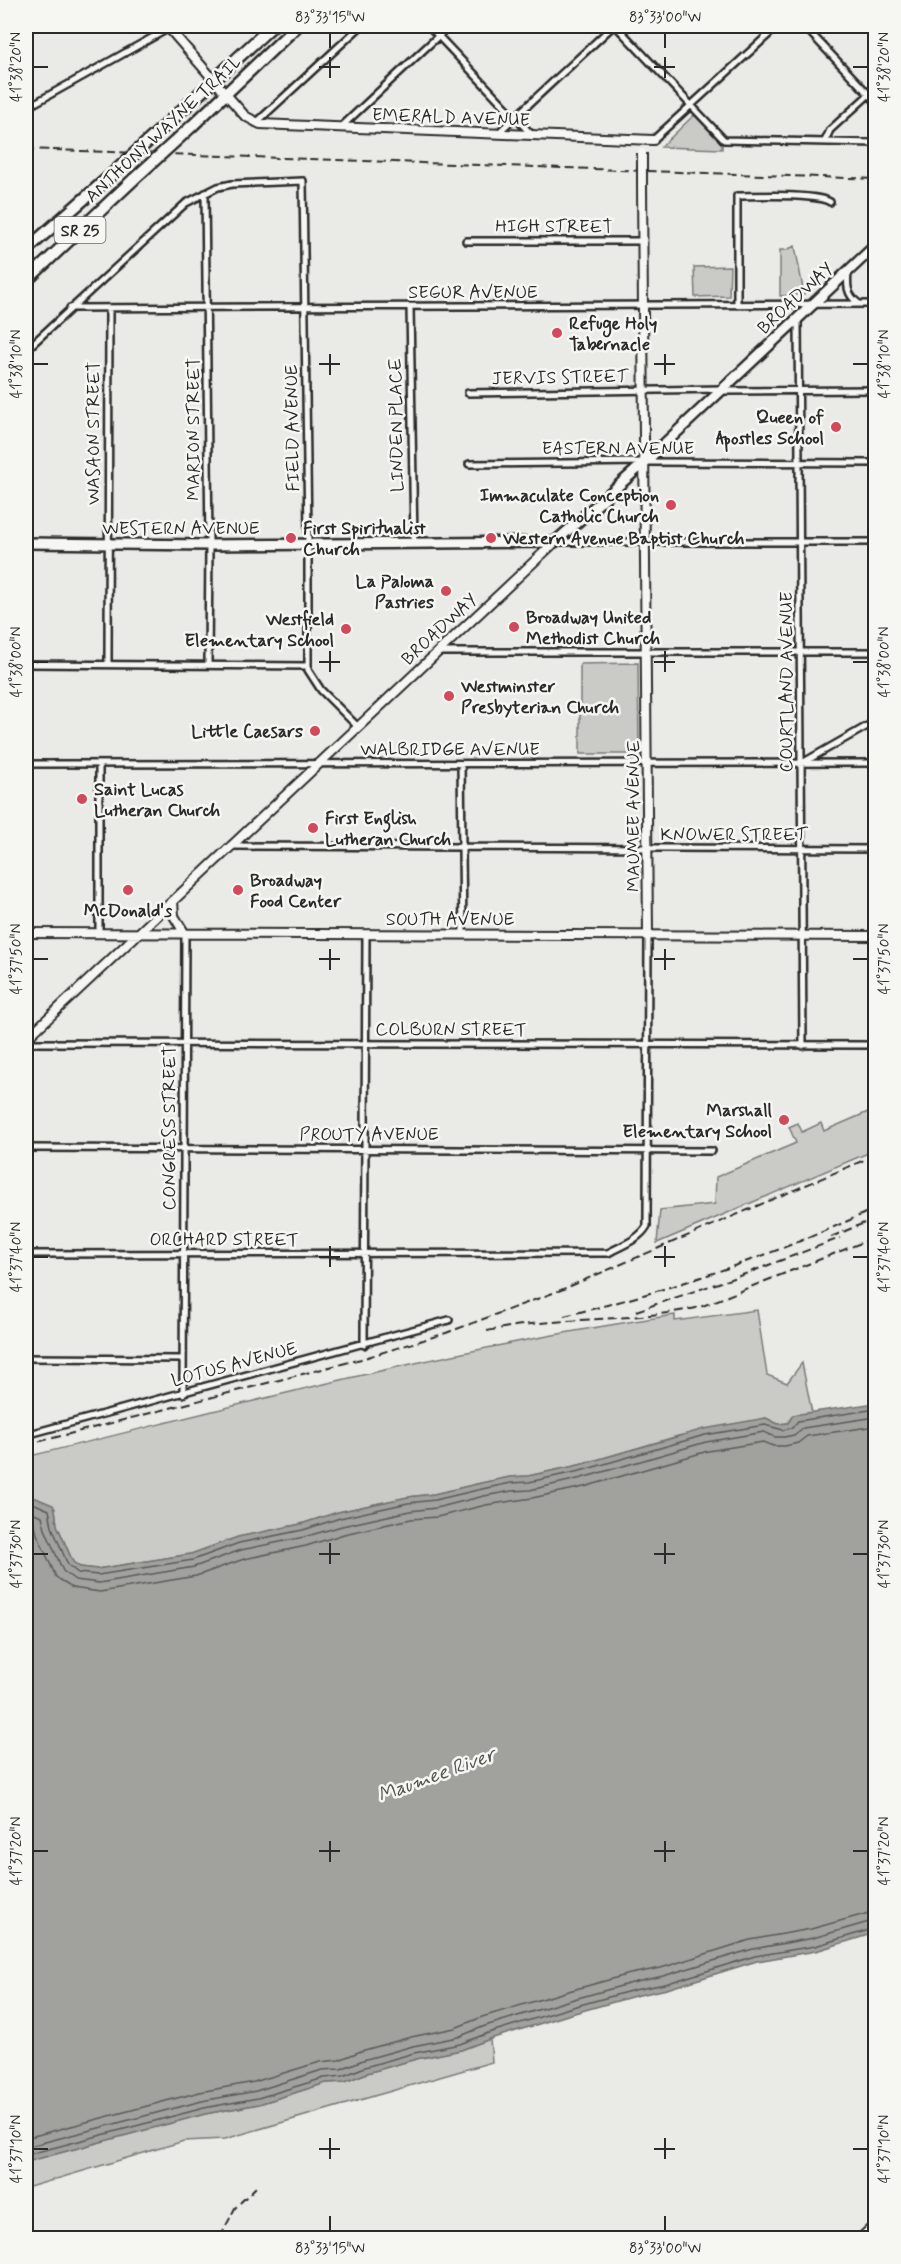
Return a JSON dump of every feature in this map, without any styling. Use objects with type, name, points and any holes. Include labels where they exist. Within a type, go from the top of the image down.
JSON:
[{"type":"highway","name":"ANTHONY WAYNE TRAIL","points":[[26,250],[108,178],[272,26]]},
{"type":"highway","name":"ANTHONY WAYNE TRAIL","points":[[26,280],[297,26]]},
{"type":"main road","name":"BROADWAY","points":[[555,542],[645,462],[876,245]]},
{"type":"main road","name":"WESTERN AVENUE","points":[[26,543],[209,545],[555,542]]},
{"type":"street","points":[[26,108],[170,27],[253,121],[362,26]]},
{"type":"street","points":[[429,26],[532,135]]},
{"type":"street","points":[[340,128],[449,26]]},
{"type":"street","points":[[498,134],[615,26],[724,140],[876,143]]},
{"type":"street","points":[[653,140],[778,26]]},
{"type":"street","points":[[804,26],[876,102]]},
{"type":"street","points":[[825,141],[831,130],[876,88]]},
{"type":"street","name":"EMERALD AVENUE","points":[[253,121],[266,125],[653,140]]},
{"type":"street","name":"MAUMEE AVENUE","points":[[603,1254],[635,1238],[647,1226],[648,764],[642,153],[653,140]]},
{"type":"street","name":"FIELD AVENUE","points":[[205,193],[232,184],[303,182],[308,543],[307,666]]},
{"type":"street","points":[[26,350],[179,208],[205,193]]},
{"type":"street","name":"MARION STREET","points":[[205,193],[208,665]]},
{"type":"street","points":[[737,305],[737,196],[796,196],[822,198],[830,202]]},
{"type":"street","name":"HIGH STREET","points":[[466,241],[643,241]]},
{"type":"street","points":[[849,271],[850,296],[859,304]]},
{"type":"street","name":"SEGUR AVENUE","points":[[70,308],[876,304]]},
{"type":"street","name":"LINDEN PLACE","points":[[410,307],[414,543]]},
{"type":"street","name":"WASAON STREET","points":[[108,664],[109,309]]},
{"type":"street","name":"COURTLAND AVENUE","points":[[798,317],[803,1046]]},
{"type":"street","name":"JERVIS STREET","points":[[468,393],[876,390]]},
{"type":"street","name":"EASTERN AVENUE","points":[[469,464],[645,462],[876,464]]},
{"type":"street","name":"WESTERN AVENUE","points":[[555,542],[876,542]]},
{"type":"street","name":"BROADWAY","points":[[26,1041],[555,542]]},
{"type":"street","points":[[439,652],[876,652]]},
{"type":"street","points":[[26,664],[307,666],[309,674],[321,690],[358,727]]},
{"type":"street","points":[[802,763],[876,721]]},
{"type":"street","name":"WALBRIDGE AVENUE","points":[[26,764],[876,763]]},
{"type":"street","points":[[99,764],[99,933]]},
{"type":"street","points":[[461,764],[463,934]]},
{"type":"street","name":"KNOWER STREET","points":[[232,846],[876,849]]},
{"type":"street","points":[[173,901],[174,916],[186,934]]},
{"type":"street","name":"SOUTH AVENUE","points":[[26,933],[876,936]]},
{"type":"street","name":"CONGRESS STREET","points":[[183,1394],[186,934]]},
{"type":"street","points":[[364,1345],[366,934]]},
{"type":"street","name":"COLBURN STREET","points":[[26,1041],[876,1045]]},
{"type":"street","name":"PROUTY AVENUE","points":[[26,1148],[712,1150]]},
{"type":"street","name":"ORCHARD STREET","points":[[26,1254],[603,1254]]},
{"type":"street","name":"LOTUS AVENUE","points":[[26,1435],[364,1345],[449,1320]]},
{"type":"street","points":[[26,1358],[183,1359]]},
{"type":"street","points":[[861,2238],[873,2227],[876,2236]]},
{"type":"shaded area","points":[[694,115],[722,143],[722,149],[661,147]]},
{"type":"shaded area","points":[[795,246],[804,294],[780,296],[780,250]]},
{"type":"shaded area","points":[[730,266],[729,296],[695,297],[694,267]]},
{"type":"shaded area","points":[[638,663],[639,754],[580,754],[580,664]]},
{"type":"shaded area","points":[[875,1109],[875,1150],[657,1243],[660,1210],[715,1204],[716,1177],[796,1143],[789,1127],[798,1123],[802,1132],[821,1123],[824,1131]]},
{"type":"shaded area","points":[[757,1310],[767,1375],[787,1383],[802,1363],[812,1413],[793,1415],[788,1423],[778,1424],[766,1418],[678,1436],[579,1465],[338,1512],[301,1524],[238,1537],[191,1554],[97,1569],[80,1567],[73,1562],[57,1525],[55,1509],[36,1498],[26,1497],[26,1457],[268,1397],[511,1343],[675,1315],[675,1321]]},
{"type":"shaded area","points":[[490,2039],[492,2062],[225,2139],[184,2141],[26,2188],[26,2162],[205,2114],[259,2104],[326,2083],[345,2082],[367,2073],[416,2059],[461,2050]]},
{"type":"water","name":"Maumee River","points":[[875,1403],[875,1933],[816,1951],[757,1961],[667,1989],[571,2014],[461,2050],[416,2059],[367,2073],[345,2082],[326,2083],[259,2104],[205,2114],[26,2162],[26,1497],[36,1498],[53,1505],[57,1525],[73,1562],[80,1567],[97,1569],[191,1554],[238,1537],[301,1524],[338,1512],[579,1465],[704,1429],[766,1418],[778,1424],[788,1423],[793,1415]]},
{"type":"railway","points":[[26,149],[876,179]]},
{"type":"railway","points":[[26,1445],[361,1359],[446,1333],[561,1290],[876,1155]]},
{"type":"railway","points":[[564,1316],[644,1295],[723,1270],[800,1241],[876,1208]]},
{"type":"railway","points":[[831,1237],[876,1218]]},
{"type":"railway","points":[[487,1331],[513,1326],[647,1315],[700,1307],[876,1237]]},
{"type":"railway","points":[[636,1311],[745,1274],[840,1238]]},
{"type":"railway","points":[[220,2238],[235,2208],[256,2187]]},
{"type":"place","name":"Refuge Holy Tabernacle","points":[[557,333]]},
{"type":"place","name":"Queen of Apostles School","points":[[836,427]]},
{"type":"place","name":"Immaculate Conception Catholic Church","points":[[671,505]]},
{"type":"place","name":"First Spiritualist Church","points":[[291,538]]},
{"type":"place","name":"Western Avenue Baptist Church","points":[[491,538]]},
{"type":"place","name":"La Paloma Pastries","points":[[446,591]]},
{"type":"place","name":"Broadway United Methodist Church","points":[[514,627]]},
{"type":"place","name":"Westfield Elementary School","points":[[346,629]]},
{"type":"place","name":"Westminster Presbyterian Church","points":[[449,696]]},
{"type":"place","name":"Little Caesars","points":[[315,731]]},
{"type":"place","name":"Saint Lucas Lutheran Church","points":[[82,799]]},
{"type":"place","name":"First English Lutheran Church","points":[[313,828]]},
{"type":"place","name":"McDonald's","points":[[128,890]]},
{"type":"place","name":"Broadway Food Center","points":[[238,890]]},
{"type":"place","name":"Marshall Elementary School","points":[[784,1120]]}]
